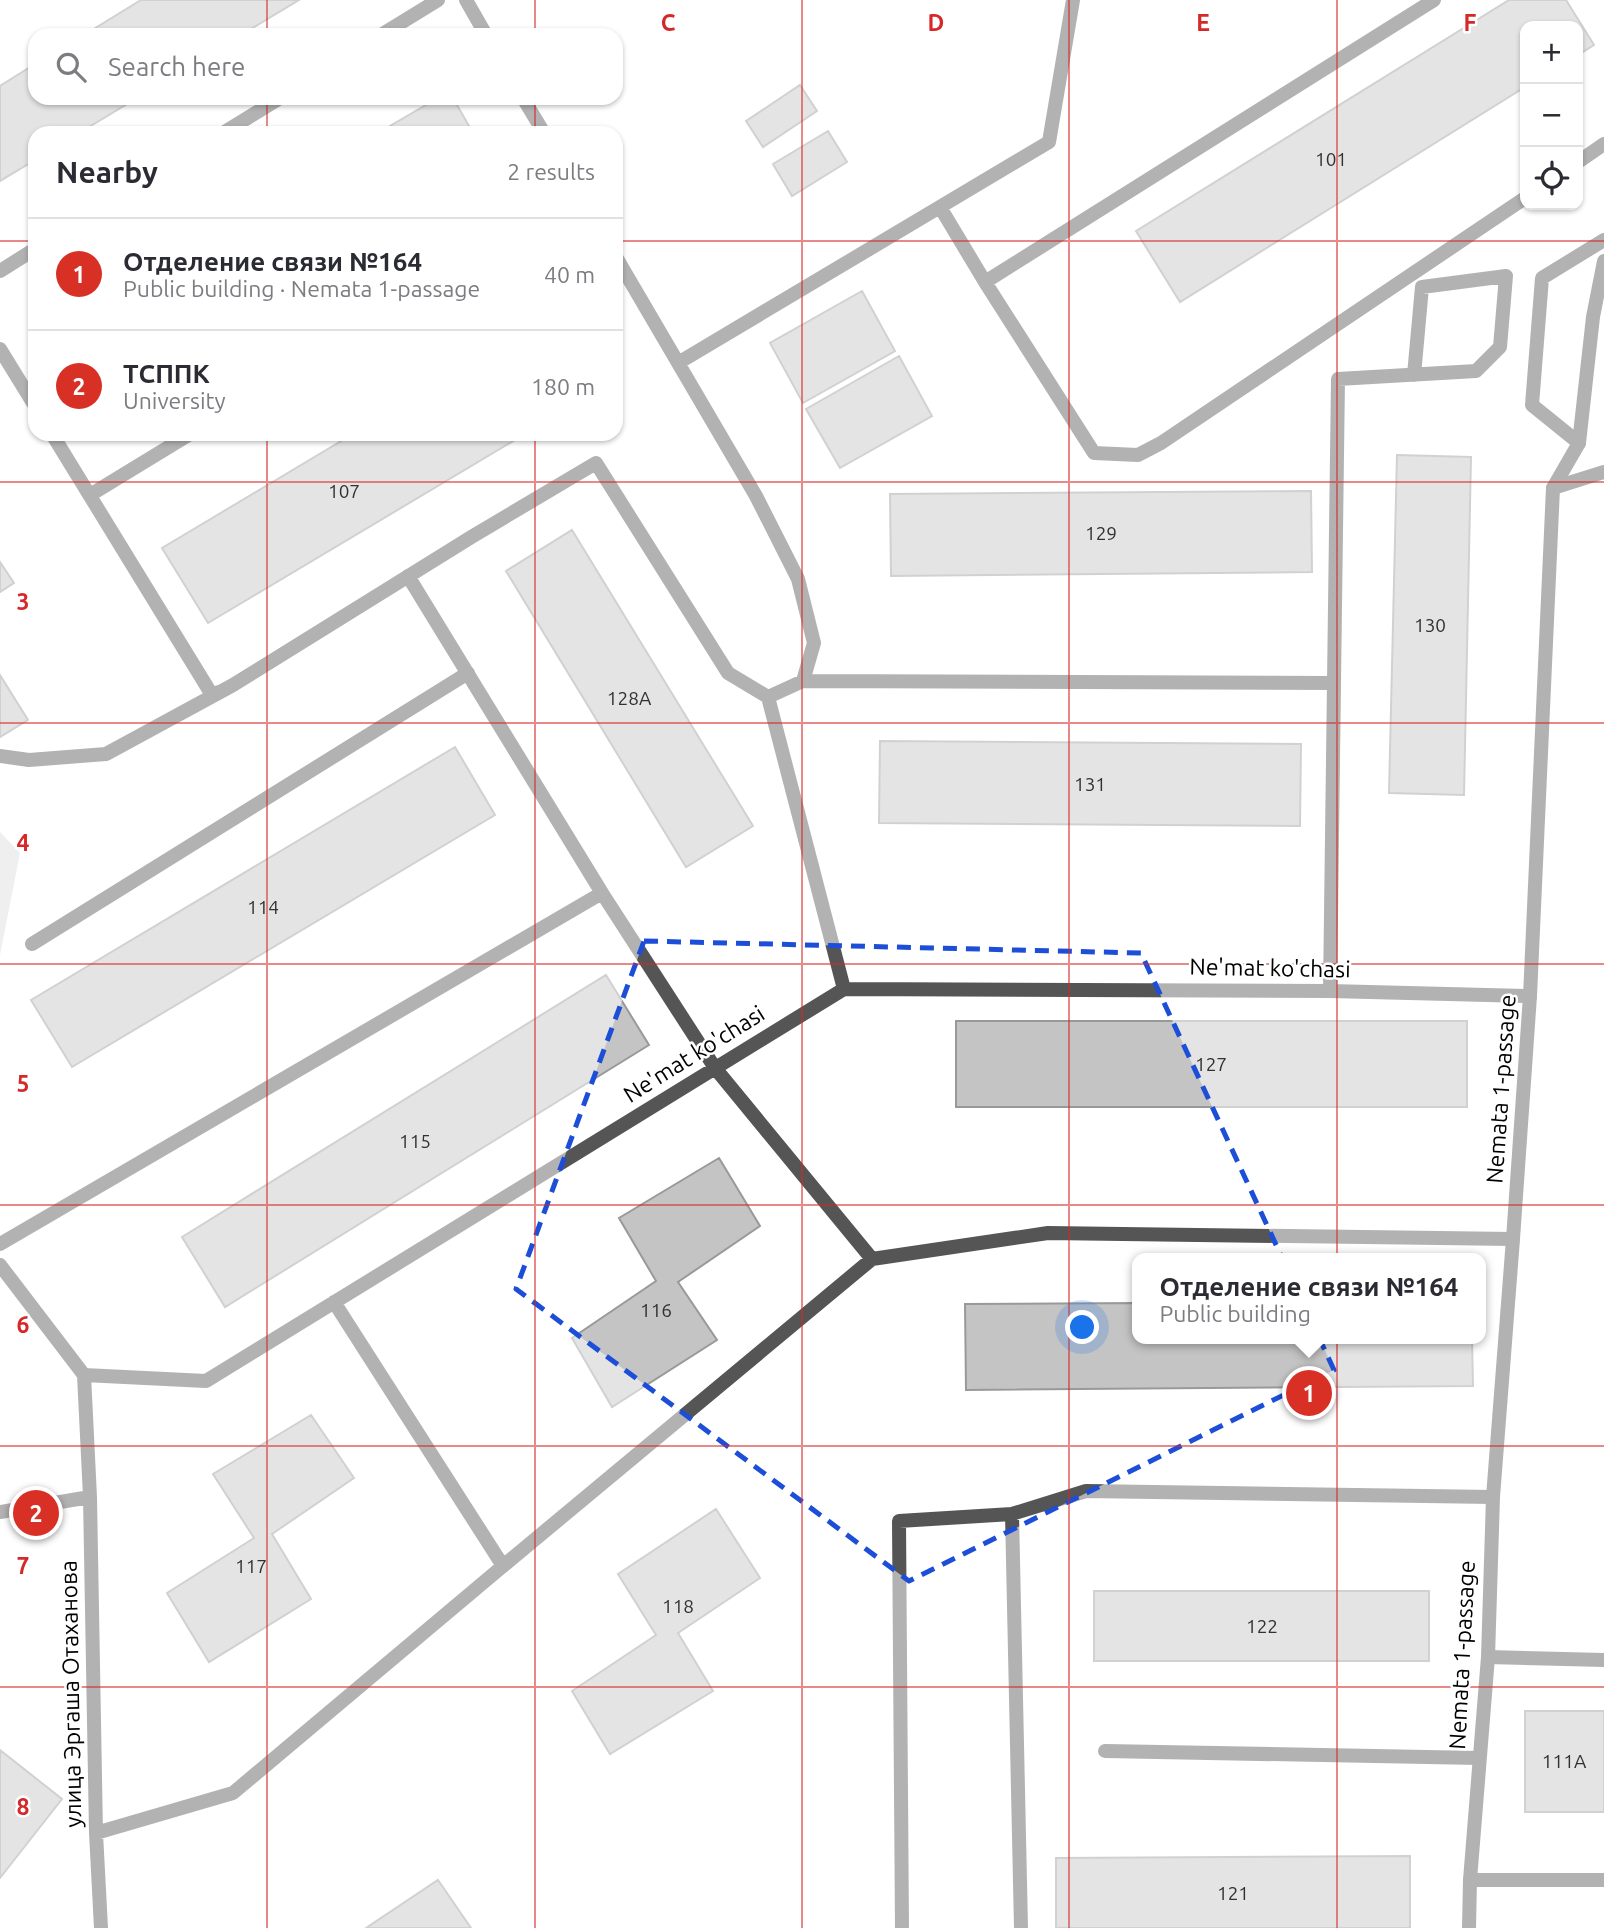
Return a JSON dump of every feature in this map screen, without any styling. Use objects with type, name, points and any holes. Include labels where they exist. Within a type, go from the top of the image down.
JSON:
[{"type":"street","points":[[393,28],[438,0]]},
{"type":"street","points":[[466,0],[482,28]]},
{"type":"street","points":[[678,363],[1049,142],[1073,0]]},
{"type":"street","points":[[985,282],[1434,0]]},
{"type":"street","points":[[234,126],[269,105]]},
{"type":"street","points":[[527,105],[540,126]]},
{"type":"street","points":[[1583,159],[1604,144]]},
{"type":"street","points":[[940,207],[1094,453],[1138,455],[1172,435],[1520,201]]},
{"type":"street","points":[[1579,443],[1532,405],[1542,278],[1604,240]]},
{"type":"street","points":[[0,271],[28,253]]},
{"type":"street","name":"Nemata 1-passage","points":[[1469,1928],[1470,1880],[1488,1657],[1493,1497],[1530,996],[1553,488],[1579,443],[1593,317],[1604,261]]},
{"type":"street","points":[[623,269],[756,496],[798,579],[814,643],[803,681]]},
{"type":"street","points":[[1330,991],[1338,379],[1414,375],[1476,371],[1500,347],[1506,276],[1422,287],[1414,375]]},
{"type":"street","points":[[0,349],[28,395]]},
{"type":"street","points":[[56,441],[212,695],[233,685]]},
{"type":"street","points":[[90,495],[179,441]]},
{"type":"street","points":[[0,756],[29,760],[106,754],[233,685],[596,463],[728,673],[768,697],[844,989]]},
{"type":"street","points":[[1553,488],[1604,472]]},
{"type":"street","points":[[408,576],[602,893],[715,1068],[872,1259]]},
{"type":"street","points":[[32,944],[468,673]]},
{"type":"street","points":[[768,697],[803,681],[1334,683]]},
{"type":"street","points":[[0,1244],[602,893]]},
{"type":"street","name":"Ne'mat ko'chasi","points":[[84,1375],[206,1381],[844,989],[1330,991],[1530,996]]},
{"type":"street","points":[[96,1833],[233,1793],[872,1259],[1048,1233],[1513,1239]]},
{"type":"street","points":[[0,1265],[84,1375]]},
{"type":"street","points":[[334,1302],[503,1566]]},
{"type":"street","name":"улица Эргаша Отаханова","points":[[84,1375],[90,1497],[96,1833],[102,1928]]},
{"type":"street","points":[[902,1928],[899,1521],[1013,1514],[1086,1491],[1493,1497]]},
{"type":"street","points":[[0,1512],[90,1497]]},
{"type":"street","points":[[1013,1514],[1021,1928]]},
{"type":"street","points":[[1488,1657],[1604,1660]]},
{"type":"street","points":[[1105,1751],[1479,1758]]},
{"type":"street","points":[[1470,1880],[1604,1880]]},
{"type":"highlighted area","points":[[644,941],[1141,953],[1334,1370],[909,1581],[516,1289]]},
{"type":"shaded area","points":[[0,832],[20,853],[0,955]]},
{"type":"building","points":[[141,0],[299,0],[253,28],[95,28]]},
{"type":"building","points":[[1509,0],[1566,0],[1579,21],[1520,21],[1520,90],[1180,302],[1136,231]]},
{"type":"building","points":[[1583,27],[1594,45],[1583,52]]},
{"type":"building","points":[[28,68],[28,105],[125,105],[91,126],[28,126],[28,164],[0,181],[0,86]]},
{"type":"building","points":[[800,85],[817,111],[763,147],[746,121]]},
{"type":"building","points":[[426,105],[457,105],[469,126],[390,126]]},
{"type":"building","points":[[828,131],[847,162],[792,196],[773,164]]},
{"type":"building","points":[[862,291],[895,351],[803,403],[770,343]]},
{"type":"building","points":[[899,356],[932,416],[840,468],[806,409]]},
{"type":"building","points":[[341,441],[513,441],[208,623],[162,548]]},
{"type":"building","points":[[1397,455],[1471,457],[1464,795],[1389,793]]},
{"type":"building","points":[[1311,491],[1312,572],[891,576],[890,494]]},
{"type":"building","points":[[572,530],[753,826],[686,867],[506,571]]},
{"type":"building","points":[[0,562],[14,583],[0,592]]},
{"type":"building","points":[[0,675],[28,720],[0,737]]},
{"type":"building","points":[[880,741],[1301,744],[1300,826],[879,823]]},
{"type":"building","points":[[455,747],[495,815],[72,1067],[31,1000]]},
{"type":"building","points":[[606,975],[649,1045],[225,1307],[182,1237]]},
{"type":"building","points":[[956,1021],[1467,1021],[1467,1107],[956,1107]]},
{"type":"building","points":[[719,1158],[760,1226],[678,1282],[717,1340],[612,1407],[572,1338],[656,1281],[619,1218]]},
{"type":"building","points":[[1132,1303],[1132,1344],[1472,1344],[1473,1386],[966,1390],[965,1304]]},
{"type":"building","points":[[311,1415],[354,1478],[272,1534],[311,1599],[209,1662],[167,1593],[254,1538],[213,1474]]},
{"type":"building","points":[[716,1509],[760,1578],[678,1633],[713,1691],[610,1754],[572,1691],[656,1635],[618,1574]]},
{"type":"building","points":[[1094,1591],[1429,1591],[1429,1661],[1094,1661]]},
{"type":"building","points":[[1525,1711],[1604,1711],[1604,1812],[1525,1812]]},
{"type":"building","points":[[0,1750],[62,1799],[0,1878]]},
{"type":"building","points":[[1410,1856],[1410,1928],[1056,1928],[1056,1858]]},
{"type":"building","points":[[438,1880],[471,1928],[366,1928]]},
{"type":"place","name":"Отделение связи №164","points":[[1309,1393]]},
{"type":"place","name":"ТСППК","points":[[36,1513]]}]
